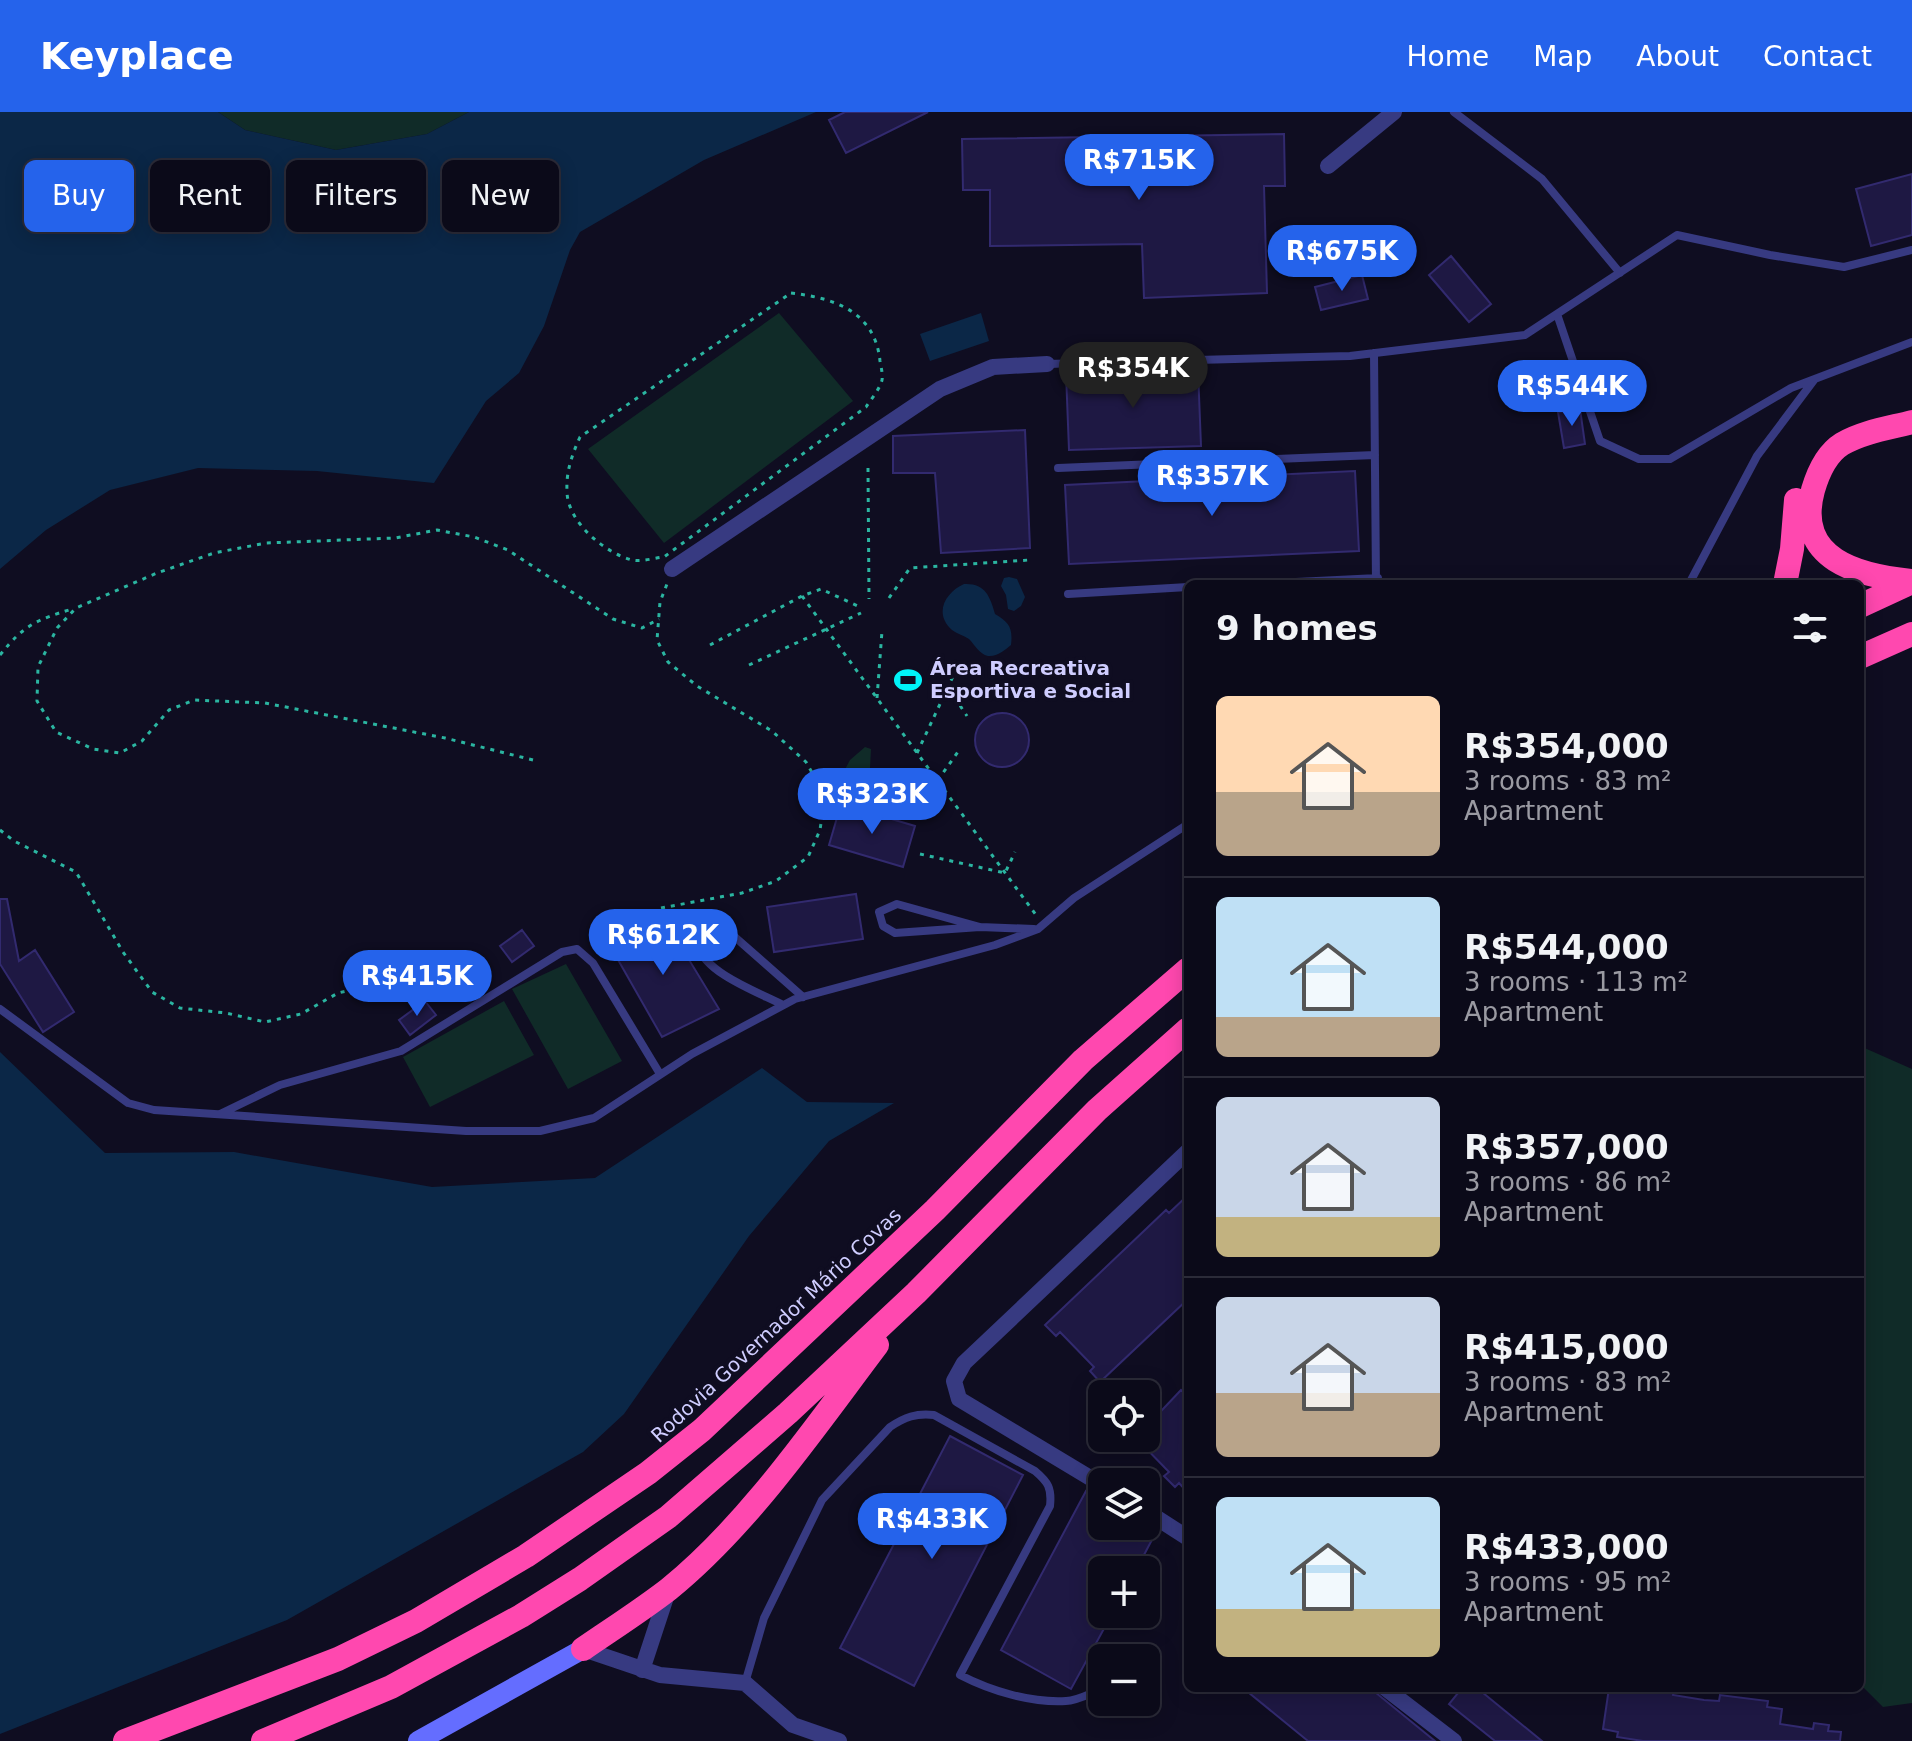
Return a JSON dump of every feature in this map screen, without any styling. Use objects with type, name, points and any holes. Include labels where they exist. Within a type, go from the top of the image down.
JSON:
[{"type":"highway","points":[[1786,580],[1800,480],[1818,449],[1834,433],[1872,416],[1912,406]]},
{"type":"highway","points":[[1912,422],[1854,438],[1833,450],[1816,478],[1810,521],[1818,543],[1843,566],[1864,575],[1912,582]]},
{"type":"highway","points":[[1864,604],[1912,582]]},
{"type":"highway","points":[[1866,659],[1912,635]]},
{"type":"highway","name":"Rodovia Governador Mário Covas","points":[[125,1741],[338,1659],[416,1621],[526,1556],[648,1473],[702,1430],[935,1210],[1083,1060],[1184,972]]},
{"type":"highway","points":[[263,1741],[391,1687],[521,1616],[647,1533],[717,1475],[916,1293],[1086,1120],[1184,1033]]},
{"type":"highway","points":[[583,1649],[668,1589],[733,1527],[916,1293]]},
{"type":"main road","points":[[418,1741],[583,1649]]},
{"type":"street","points":[[1328,166],[1394,112]]},
{"type":"street","points":[[672,569],[940,389],[993,367],[1047,364]]},
{"type":"street","points":[[1088,1477],[959,1399],[954,1381],[964,1363],[1184,1155]]},
{"type":"street","points":[[1160,1520],[1184,1535]]},
{"type":"street","points":[[642,1670],[668,1589]]},
{"type":"street","points":[[583,1649],[660,1675],[745,1683],[793,1725],[839,1741]]},
{"type":"street","points":[[1390,1692],[1454,1741]]},
{"type":"lane","points":[[1454,112],[1542,179],[1620,273]]},
{"type":"lane","points":[[1047,364],[1350,356],[1525,335],[1677,235],[1844,267],[1912,250]]},
{"type":"lane","points":[[1557,314],[1600,441],[1639,459],[1670,459],[1791,388],[1912,342]]},
{"type":"lane","points":[[1374,353],[1377,580]]},
{"type":"lane","points":[[1691,580],[1757,456],[1814,379]]},
{"type":"lane","points":[[1058,468],[1375,455]]},
{"type":"lane","points":[[1068,594],[1184,587]]},
{"type":"lane","points":[[1,1011],[128,1103],[154,1110],[466,1131],[540,1131],[594,1118],[692,1054],[783,1005],[995,945],[1041,927],[1074,898],[1184,827]]},
{"type":"lane","points":[[980,927],[897,904],[879,912],[883,926],[895,933],[980,927],[1041,927]]},
{"type":"lane","points":[[783,1005],[718,972],[701,956],[699,947],[709,932],[728,931],[803,997]]},
{"type":"lane","points":[[219,1115],[280,1085],[401,1051],[562,952],[577,949],[593,963],[660,1074]]},
{"type":"lane","points":[[745,1683],[764,1618],[822,1500],[890,1427],[918,1413],[934,1415],[1035,1471],[1052,1491],[1050,1506],[960,1675],[980,1686],[1031,1699],[1068,1701],[1088,1694]]},
{"type":"path","points":[[791,293],[822,296],[844,305],[865,323],[878,343],[882,380],[866,407],[664,557],[635,561],[606,549],[580,525],[566,495],[569,462],[580,437],[791,293]]},
{"type":"path","points":[[868,468],[869,599]]},
{"type":"path","points":[[0,655],[17,634],[39,619],[76,608],[113,590],[214,553],[266,543],[395,538],[437,530],[474,537],[508,550],[613,619],[642,628],[659,619]]},
{"type":"path","points":[[889,598],[910,568],[1029,560]]},
{"type":"path","points":[[661,908],[742,893],[776,881],[808,857],[820,830],[825,795],[806,762],[772,731],[697,686],[668,662],[657,640],[660,602],[672,569]]},
{"type":"path","points":[[710,645],[821,589],[862,608]]},
{"type":"path","points":[[802,596],[938,780],[1041,927]]},
{"type":"path","points":[[76,608],[57,628],[38,667],[37,701],[56,732],[93,749],[120,753],[142,741],[169,710],[194,700],[265,703],[445,738],[533,760]]},
{"type":"path","points":[[749,665],[861,613]]},
{"type":"path","points":[[877,698],[882,631]]},
{"type":"path","points":[[917,753],[956,670]]},
{"type":"path","points":[[1022,674],[1024,700]]},
{"type":"path","points":[[948,687],[967,716]]},
{"type":"path","points":[[938,780],[960,749]]},
{"type":"path","points":[[868,772],[938,780]]},
{"type":"path","points":[[0,830],[14,841],[76,872],[123,952],[152,992],[180,1008],[226,1013],[265,1022],[301,1014],[338,993],[388,981]]},
{"type":"path","points":[[1005,873],[1015,852]]},
{"type":"path","points":[[920,854],[1005,873]]},
{"type":"green space","points":[[218,112],[469,112],[427,134],[336,150],[245,130]]},
{"type":"green space","points":[[779,313],[853,401],[664,543],[588,449]]},
{"type":"green space","points":[[865,747],[871,749],[870,768],[857,795],[843,795],[835,788],[850,760]]},
{"type":"green space","points":[[566,964],[622,1061],[568,1089],[512,989]]},
{"type":"green space","points":[[504,1001],[534,1055],[430,1107],[403,1057]]},
{"type":"green space","points":[[1864,1048],[1912,1069],[1912,1703],[1883,1707],[1864,1688]]},
{"type":"water","points":[[0,112],[218,112],[245,130],[336,150],[427,134],[469,112],[816,112],[704,160],[580,232],[570,250],[544,326],[519,373],[486,401],[434,483],[317,471],[198,468],[110,490],[46,530],[0,569]]},
{"type":"water","points":[[981,313],[989,341],[930,361],[920,334]]},
{"type":"water","points":[[1004,578],[1017,579],[1025,597],[1021,606],[1014,611],[1008,609],[1001,586]]},
{"type":"water","points":[[964,584],[982,588],[989,596],[995,614],[1009,626],[1011,645],[998,654],[988,656],[982,653],[969,639],[954,631],[943,617],[947,598]]},
{"type":"water","points":[[0,1052],[105,1153],[234,1152],[432,1187],[595,1178],[762,1068],[807,1102],[894,1103],[829,1141],[749,1236],[624,1414],[583,1452],[287,1620],[0,1734]]},
{"type":"building","points":[[845,112],[928,112],[846,153],[829,120]]},
{"type":"building","points":[[1284,134],[1285,186],[1264,186],[1267,293],[1144,298],[1142,244],[990,246],[990,190],[963,190],[962,139]]},
{"type":"building","points":[[1912,174],[1912,235],[1871,246],[1856,189]]},
{"type":"building","points":[[1451,256],[1491,304],[1469,322],[1429,275]]},
{"type":"building","points":[[1362,275],[1368,299],[1321,310],[1315,287]]},
{"type":"building","points":[[1198,370],[1201,446],[1069,450],[1066,373]]},
{"type":"building","points":[[1580,409],[1585,444],[1564,448],[1558,412]]},
{"type":"building","points":[[1025,430],[1030,548],[941,553],[935,473],[893,473],[893,436]]},
{"type":"building","points":[[1355,471],[1359,551],[1069,564],[1065,485]]},
{"type":"building","points":[[1002,713],[1021,721],[1029,740],[1021,759],[1002,767],[983,759],[975,740],[983,721]]},
{"type":"building","points":[[841,804],[915,826],[903,867],[829,845]]},
{"type":"building","points":[[856,894],[863,939],[774,952],[767,907]]},
{"type":"building","points":[[0,899],[7,899],[19,961],[35,950],[74,1012],[43,1032],[0,964]]},
{"type":"building","points":[[663,917],[719,1009],[662,1037],[609,944],[619,936]]},
{"type":"building","points":[[522,930],[534,946],[512,962],[500,946]]},
{"type":"building","points":[[468,963],[478,977],[459,990],[449,976]]},
{"type":"building","points":[[425,1001],[436,1015],[410,1035],[399,1020]]},
{"type":"building","points":[[1184,1199],[1184,1303],[1102,1380],[1098,1380],[1090,1371],[1094,1367],[1060,1332],[1056,1336],[1045,1325],[1166,1210],[1169,1213]]},
{"type":"building","points":[[1181,1390],[1184,1393],[1184,1489],[1179,1483],[1175,1487],[1164,1476],[1169,1472],[1150,1452],[1160,1452],[1160,1412]]},
{"type":"building","points":[[950,1436],[1023,1475],[914,1686],[840,1648]]},
{"type":"building","points":[[1086,1491],[1088,1540],[1152,1540],[1143,1556],[1088,1556],[1088,1628],[1104,1628],[1096,1644],[1088,1644],[1088,1658],[1071,1689],[1001,1650]]},
{"type":"building","points":[[1248,1692],[1375,1692],[1435,1741],[1308,1741]]},
{"type":"building","points":[[1459,1692],[1482,1692],[1542,1741],[1495,1741],[1449,1704]]},
{"type":"building","points":[[1608,1692],[1674,1692],[1673,1695],[1704,1700],[1719,1701],[1720,1695],[1768,1701],[1767,1707],[1782,1709],[1780,1724],[1813,1729],[1814,1723],[1829,1725],[1828,1731],[1841,1732],[1840,1741],[1643,1741],[1617,1737],[1618,1732],[1603,1729]]},
{"type":"place","name":"Área Recreativa Esportiva e Social","points":[[908,680]]}]
